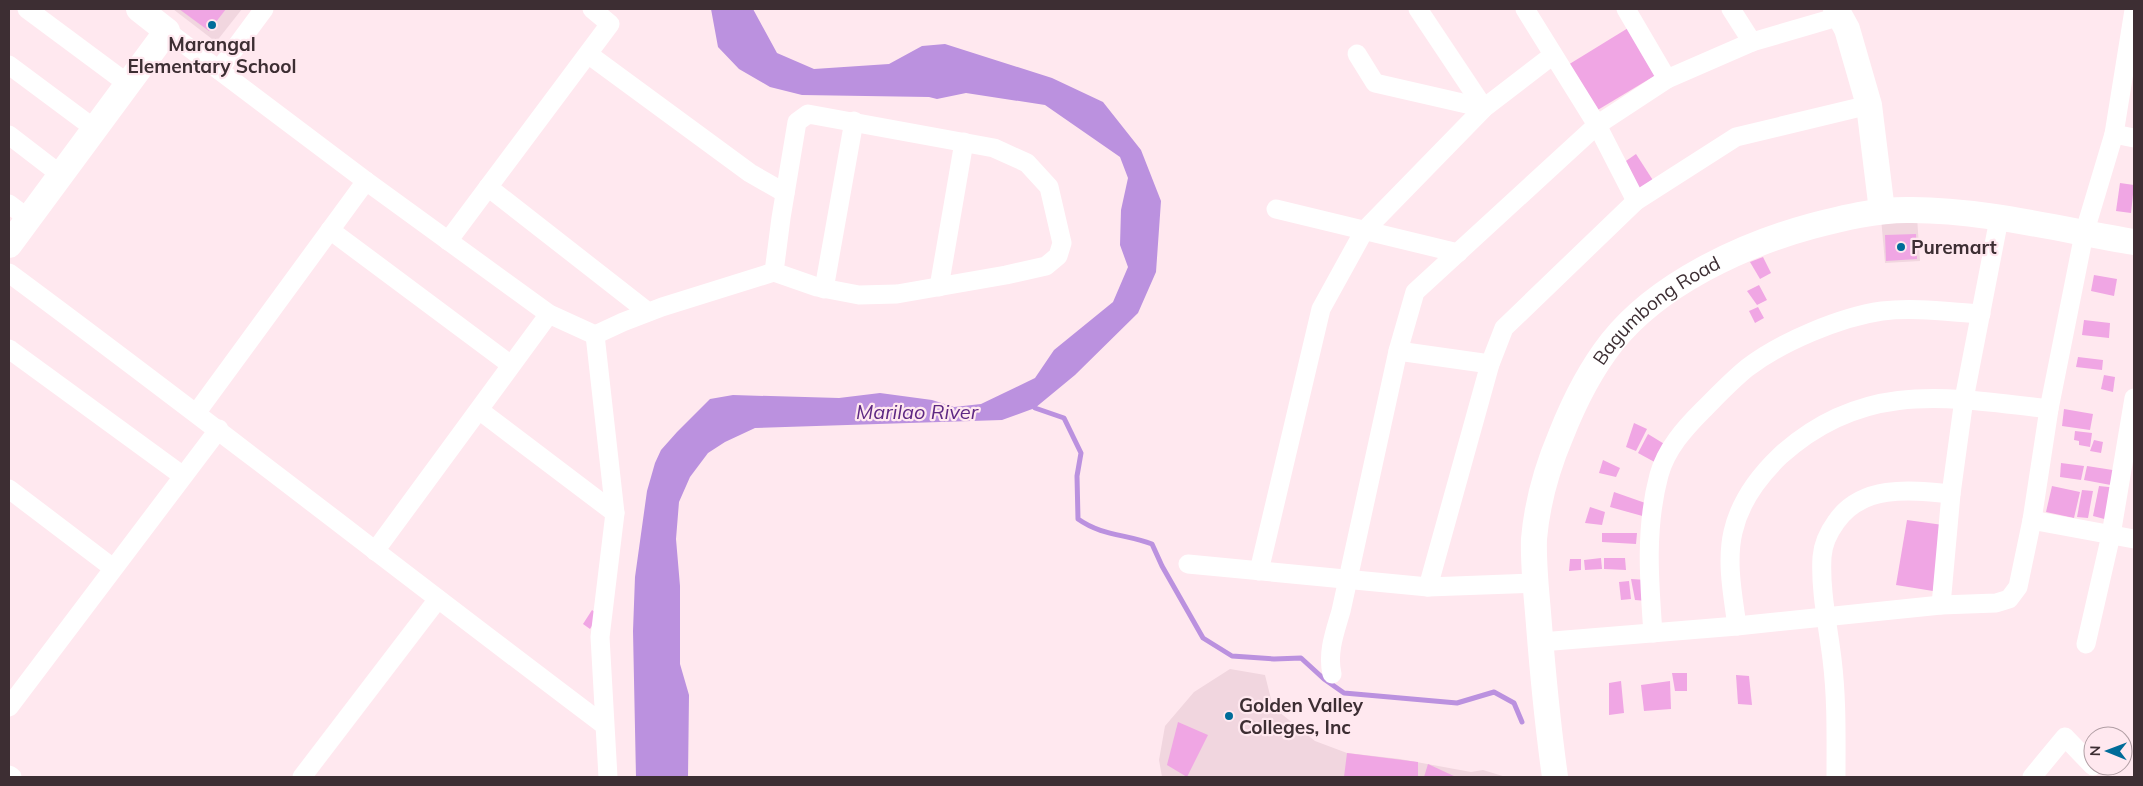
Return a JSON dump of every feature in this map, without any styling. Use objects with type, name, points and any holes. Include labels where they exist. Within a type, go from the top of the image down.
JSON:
[{"type":"street","points":[[27,9],[128,84]]},
{"type":"street","points":[[139,9],[366,181],[549,314],[595,335],[648,312],[774,272],[824,289],[859,295],[898,294],[1046,266],[1058,256],[1062,243],[1049,187],[1027,163],[994,148],[808,114],[797,122],[774,272]]},
{"type":"street","points":[[219,70],[264,9]]},
{"type":"street","points":[[448,241],[610,24],[592,9]]},
{"type":"street","points":[[1418,9],[1484,108]]},
{"type":"street","points":[[1525,9],[1597,125],[1636,201]]},
{"type":"street","points":[[1626,9],[1668,79]]},
{"type":"street","points":[[1730,9],[1752,42]]},
{"type":"street","points":[[1541,642],[1737,626],[1941,605],[1996,603],[2009,599],[2018,587],[2032,520],[2049,409],[2084,234],[2114,134],[2134,10]]},
{"type":"street","points":[[1332,674],[1330,650],[1341,611],[1346,580],[1398,350],[1415,292],[1597,125],[1668,79],[1752,42],[1839,12],[1869,106],[1882,211]]},
{"type":"street","points":[[9,246],[19,211],[61,175],[167,31]]},
{"type":"street","points":[[588,54],[750,173],[785,193]]},
{"type":"street","points":[[1356,54],[1375,83],[1484,108]]},
{"type":"street","points":[[1259,571],[1321,309],[1364,231],[1484,108],[1552,55]]},
{"type":"street","points":[[9,65],[95,129]]},
{"type":"street","points":[[1428,587],[1490,364],[1504,328],[1636,201],[1736,137],[1869,106]]},
{"type":"street","points":[[824,289],[854,122]]},
{"type":"street","points":[[2114,134],[2134,138]]},
{"type":"street","points":[[9,136],[61,175]]},
{"type":"street","points":[[939,287],[964,142]]},
{"type":"street","points":[[197,412],[366,181]]},
{"type":"street","points":[[488,187],[648,312]]},
{"type":"street","points":[[1276,209],[1458,253]]},
{"type":"street","name":"Bagumbong Road","points":[[1555,777],[1536,583],[1534,539],[1537,517],[1555,448],[1575,400],[1601,357],[1624,328],[1673,289],[1740,251],[1799,230],[1882,211],[1937,211],[1999,219],[2134,242]]},
{"type":"street","points":[[1941,605],[1951,494],[1964,399],[1999,219]]},
{"type":"street","points":[[330,230],[511,365]]},
{"type":"street","points":[[9,273],[197,412],[375,551],[604,725]]},
{"type":"street","points":[[1652,633],[1648,564],[1650,529],[1659,473],[1680,433],[1710,402],[1748,368],[1771,353],[1846,319],[1884,311],[1981,314]]},
{"type":"street","points":[[375,551],[549,314]]},
{"type":"street","points":[[595,335],[615,512],[600,637],[608,777]]},
{"type":"street","points":[[9,349],[183,476]]},
{"type":"street","points":[[1398,350],[1490,364]]},
{"type":"street","points":[[1737,626],[1730,563],[1732,533],[1740,507],[1753,485],[1797,440],[1825,423],[1856,409],[1887,401],[1929,398],[1964,399],[2049,409]]},
{"type":"street","points":[[2086,644],[2111,535],[2134,398]]},
{"type":"street","points":[[479,410],[615,512]]},
{"type":"street","points":[[9,707],[219,429]]},
{"type":"street","points":[[9,489],[114,568]]},
{"type":"street","points":[[1836,777],[1837,697],[1822,556],[1827,534],[1840,516],[1862,499],[1883,492],[1909,490],[1951,494]]},
{"type":"street","points":[[2032,520],[2134,539]]},
{"type":"street","points":[[1188,564],[1428,587],[1536,583]]},
{"type":"street","points":[[302,777],[438,599]]},
{"type":"street","points":[[2032,777],[2064,737],[2083,756]]},
{"type":"shaded area","name":"Marangal Elementary School","points":[[173,9],[242,9],[216,42]]},
{"type":"shaded area","points":[[1917,217],[1920,261],[1885,263],[1881,218]]},
{"type":"shaded area","name":"Golden Valley Colleges, Inc","points":[[1230,669],[1265,675],[1273,707],[1315,741],[1347,753],[1400,759],[1471,772],[1483,770],[1506,777],[1162,777],[1159,760],[1165,726],[1194,692]]},
{"type":"water","name":"Marilao River","points":[[711,9],[753,9],[777,53],[814,69],[889,64],[922,46],[945,44],[1052,78],[1103,102],[1141,150],[1161,201],[1156,272],[1138,313],[1075,375],[1035,408],[1002,420],[755,428],[725,442],[708,453],[690,477],[679,502],[676,539],[680,586],[680,664],[689,695],[688,777],[636,777],[633,631],[635,577],[647,491],[655,463],[661,450],[677,432],[710,399],[733,395],[839,398],[880,393],[932,400],[954,407],[981,404],[1035,378],[1054,350],[1113,302],[1128,267],[1120,245],[1121,210],[1128,178],[1120,157],[1045,105],[966,93],[937,99],[929,97],[802,95],[770,87],[739,69],[718,47]]},
{"type":"building","points":[[179,9],[226,9],[209,31]]},
{"type":"building","points":[[1633,25],[1661,72],[1591,114],[1563,68]]},
{"type":"building","points":[[1636,154],[1656,185],[1644,195],[1623,163]]},
{"type":"building","points":[[2120,183],[2134,185],[2131,213],[2116,211]]},
{"type":"building","name":"Puremart","points":[[1916,234],[1917,259],[1886,261],[1885,235]]},
{"type":"building","points":[[1763,257],[1771,273],[1760,279],[1750,262]]},
{"type":"building","points":[[2094,275],[2117,279],[2114,296],[2091,291]]},
{"type":"building","points":[[1759,285],[1767,300],[1757,305],[1747,291]]},
{"type":"building","points":[[1758,307],[1764,318],[1755,323],[1749,311]]},
{"type":"building","points":[[2084,320],[2110,323],[2109,338],[2082,335]]},
{"type":"building","points":[[2078,357],[2103,360],[2102,370],[2076,367]]},
{"type":"building","points":[[2104,375],[2115,377],[2113,392],[2101,389]]},
{"type":"building","points":[[2064,409],[2093,414],[2090,430],[2062,426]]},
{"type":"building","points":[[1634,423],[1647,429],[1636,451],[1626,447]]},
{"type":"building","points":[[2075,431],[2092,433],[2090,447],[2079,445],[2079,441],[2074,440]]},
{"type":"building","points":[[1648,434],[1666,445],[1660,465],[1638,453]]},
{"type":"building","points":[[2094,440],[2103,442],[2101,453],[2090,451]]},
{"type":"building","points":[[1603,460],[1620,468],[1616,477],[1599,473]]},
{"type":"building","points":[[2061,463],[2084,466],[2081,480],[2060,477]]},
{"type":"building","points":[[2087,466],[2119,471],[2116,486],[2084,480]]},
{"type":"building","points":[[2052,486],[2080,492],[2074,518],[2046,512]]},
{"type":"building","points":[[2099,486],[2118,488],[2112,521],[2093,516]]},
{"type":"building","points":[[2082,490],[2093,491],[2088,518],[2077,517]]},
{"type":"building","points":[[1614,492],[1651,505],[1646,517],[1610,507]]},
{"type":"building","points":[[1590,507],[1605,512],[1602,525],[1585,523]]},
{"type":"building","points":[[1907,520],[1943,525],[1933,591],[1896,585]]},
{"type":"building","points":[[1602,533],[1637,533],[1636,544],[1602,542]]},
{"type":"building","points":[[1601,558],[1602,569],[1585,570],[1584,560]]},
{"type":"building","points":[[1604,558],[1625,558],[1626,570],[1604,569]]},
{"type":"building","points":[[1570,559],[1581,559],[1581,570],[1569,571]]},
{"type":"building","points":[[1631,579],[1647,580],[1647,601],[1635,600]]},
{"type":"building","points":[[1629,581],[1631,599],[1621,600],[1619,582]]},
{"type":"building","points":[[592,610],[599,615],[590,629],[583,624]]},
{"type":"building","points":[[1672,673],[1687,673],[1687,691],[1675,691]]},
{"type":"building","points":[[1736,675],[1749,676],[1752,705],[1738,704]]},
{"type":"building","points":[[1621,681],[1624,713],[1609,715],[1609,683]]},
{"type":"building","points":[[1670,681],[1671,709],[1644,711],[1641,685]]},
{"type":"building","points":[[1178,722],[1208,735],[1187,777],[1167,765]]},
{"type":"building","points":[[1347,753],[1418,762],[1418,777],[1344,777]]},
{"type":"building","points":[[1428,764],[1456,777],[1424,777]]},
{"type":"waterway","points":[[1035,408],[1064,418],[1081,453],[1077,476],[1078,519],[1096,529],[1152,544],[1162,566],[1203,638],[1232,656],[1274,659],[1301,658],[1324,679],[1344,693],[1457,703],[1494,692],[1514,703],[1522,722]]},
{"type":"place","name":"Marangal Elementary School","points":[[212,25]]},
{"type":"place","name":"Puremart","points":[[1901,247]]},
{"type":"place","name":"Golden Valley Colleges, Inc","points":[[1229,716]]}]
